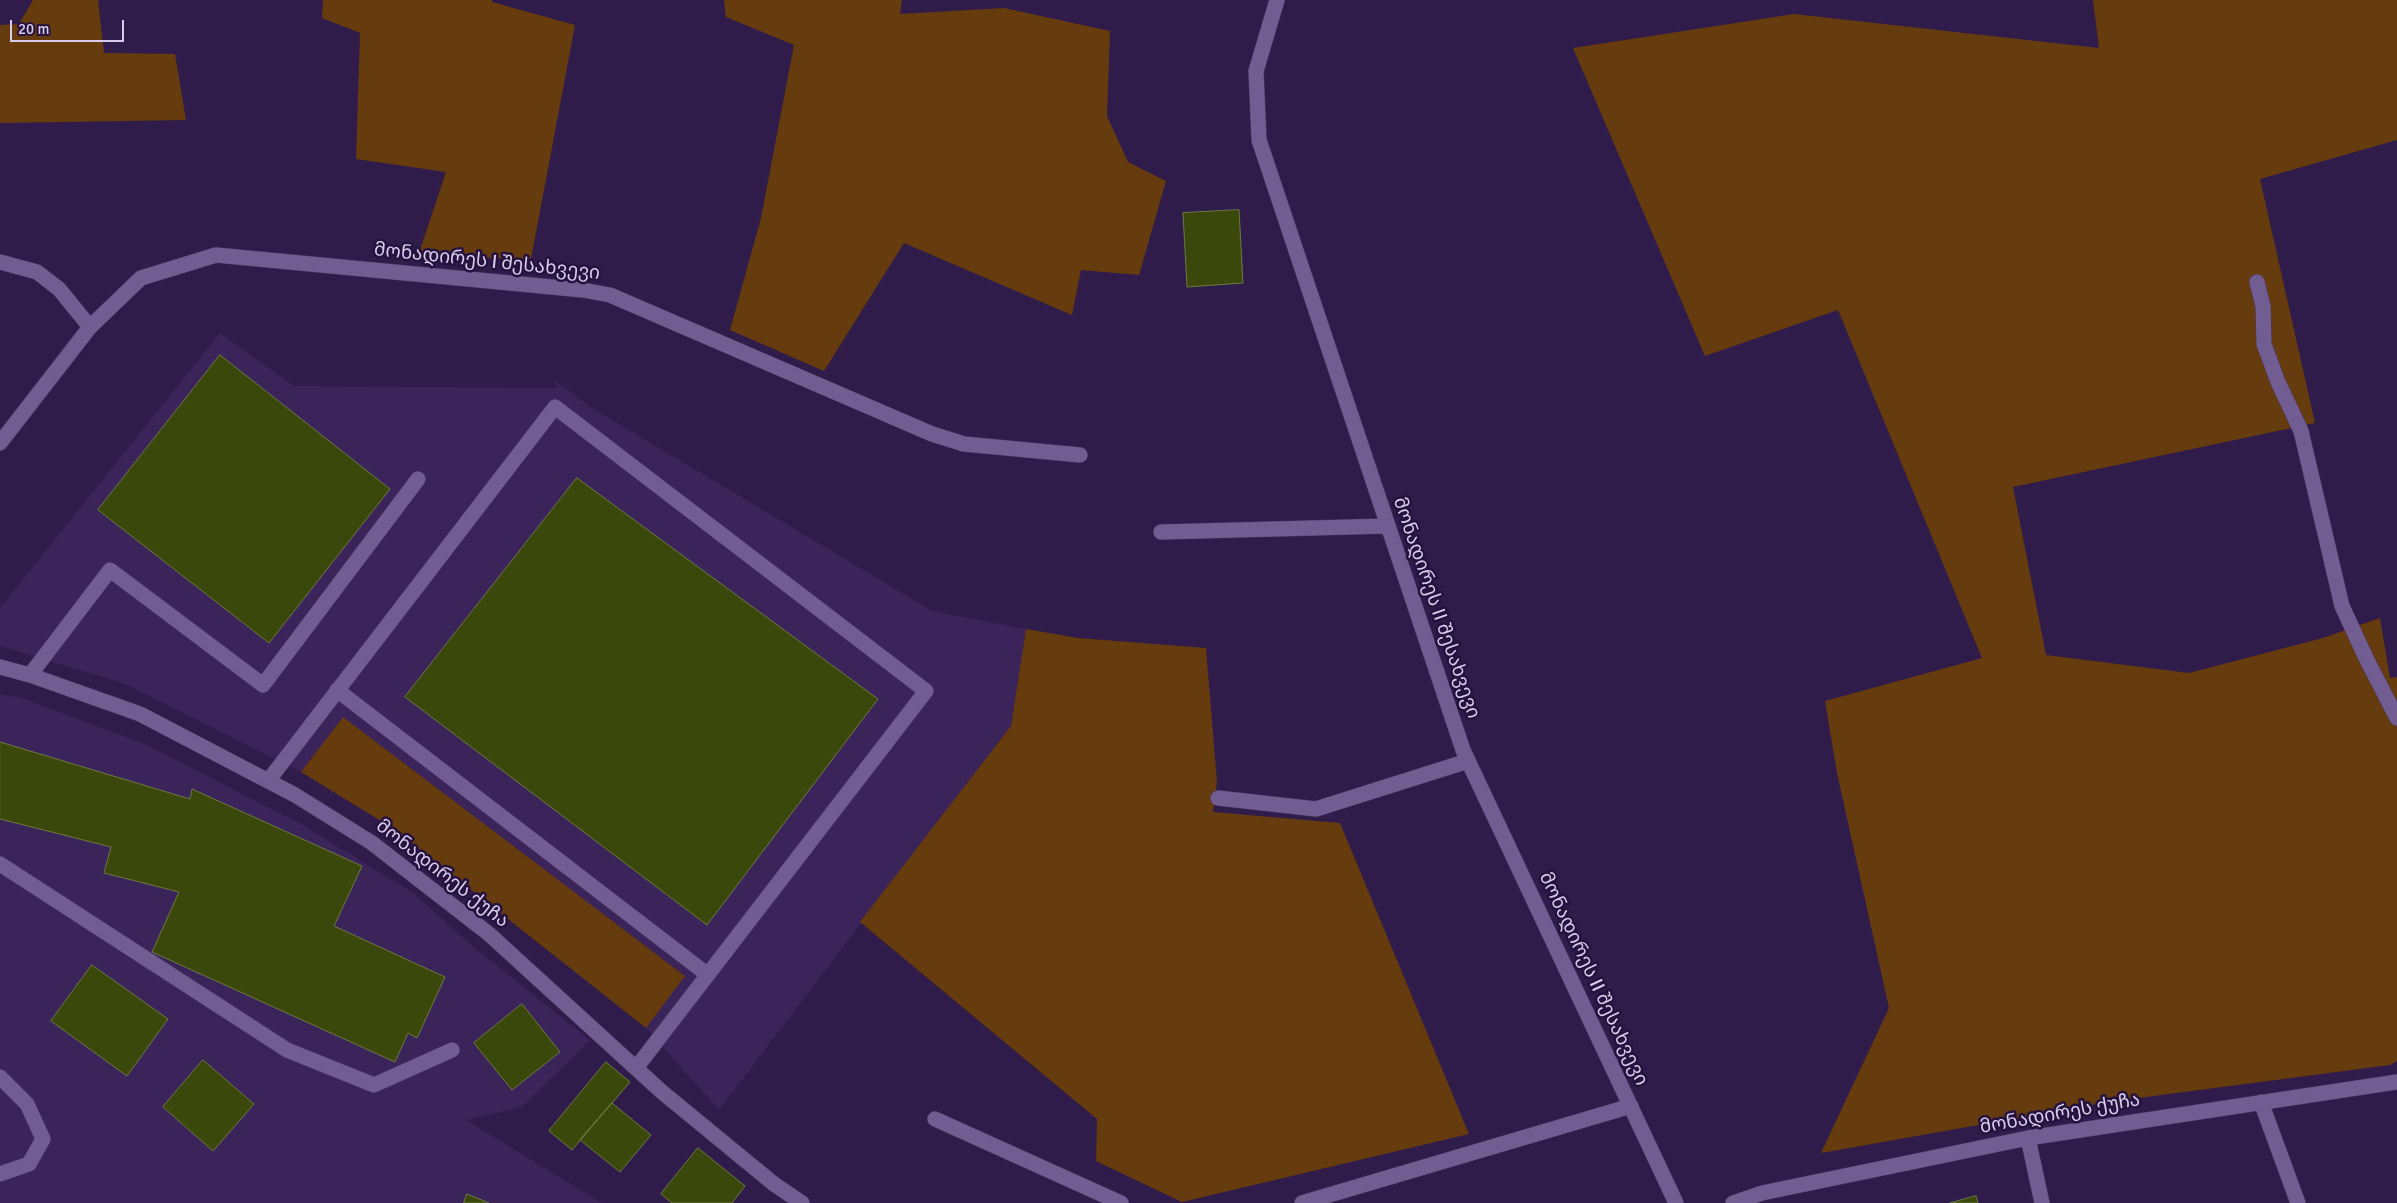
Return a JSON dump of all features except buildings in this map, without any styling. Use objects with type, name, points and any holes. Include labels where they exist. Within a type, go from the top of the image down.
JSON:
[{"type":"street","name":"მონადირეს II შესახვევი","points":[[1277,0],[1256,71],[1259,140],[1468,761],[1676,1203]]},
{"type":"street","name":"მონადირეს I შესახვევი","points":[[0,443],[90,326],[141,278],[216,255],[610,294],[932,434],[964,444],[1080,455]]},
{"type":"street","points":[[0,262],[37,272],[59,289],[90,326]]},
{"type":"street","points":[[2257,282],[2264,306],[2264,344],[2278,382],[2301,431],[2342,606],[2397,718]]},
{"type":"street","points":[[268,781],[555,407],[926,691],[636,1068]]},
{"type":"street","points":[[30,675],[110,570],[263,685],[418,478]]},
{"type":"street","points":[[1161,532],[1388,526]]},
{"type":"street","name":"მონადირეს ქუჩა","points":[[0,667],[30,675],[140,714],[295,795],[380,849],[489,934],[636,1068],[774,1184],[802,1203]]},
{"type":"street","points":[[336,690],[708,974]]},
{"type":"street","points":[[1218,798],[1316,808],[1468,761]]},
{"type":"street","points":[[0,864],[287,1050],[374,1085],[452,1050]]},
{"type":"street","points":[[0,1077],[27,1104],[43,1139],[29,1164],[0,1174]]},
{"type":"street","name":"მონადირეს ქუჩა","points":[[1734,1203],[1762,1194],[2028,1138],[2397,1082]]},
{"type":"street","points":[[2261,1102],[2298,1203]]},
{"type":"street","points":[[1302,1203],[1631,1106]]},
{"type":"street","points":[[935,1119],[1121,1203]]},
{"type":"street","points":[[2028,1138],[2042,1203]]},
{"type":"shaded area","points":[[33,0],[98,0],[104,53],[175,54],[186,120],[0,123],[0,25],[19,24]]},
{"type":"shaded area","points":[[323,0],[492,0],[492,2],[575,25],[531,259],[418,256],[446,172],[356,159],[360,33],[322,18]]},
{"type":"shaded area","points":[[724,0],[902,0],[900,14],[1004,8],[1110,31],[1107,116],[1128,162],[1166,181],[1139,275],[1081,270],[1072,315],[904,243],[824,371],[730,330],[761,218],[794,45],[726,17]]},
{"type":"shaded area","points":[[2093,0],[2397,0],[2397,140],[2260,179],[2315,423],[2013,487],[2046,655],[2189,673],[2323,638],[2380,618],[2390,678],[2397,677],[2397,1061],[2390,1065],[2108,1102],[1821,1153],[1889,1008],[1837,773],[1825,701],[1982,658],[1838,310],[1705,356],[1573,48],[1794,14],[2099,48]]},
{"type":"shaded area","points":[[220,333],[294,386],[558,388],[553,379],[589,406],[932,611],[1026,629],[1011,726],[719,1110],[646,1028],[685,976],[343,718],[301,772],[126,684],[0,646],[0,608]]},
{"type":"shaded area","points":[[1026,629],[1078,638],[1206,648],[1217,782],[1213,812],[1340,823],[1469,1134],[1182,1202],[1096,1161],[1097,1119],[860,922],[1011,726]]},
{"type":"shaded area","points":[[0,694],[24,699],[145,744],[299,823],[412,892],[471,945],[590,1040],[522,1107],[466,1120],[602,1203],[0,1203]]},
{"type":"shaded area","points":[[343,717],[685,976],[646,1028],[394,829],[301,772]]}]
